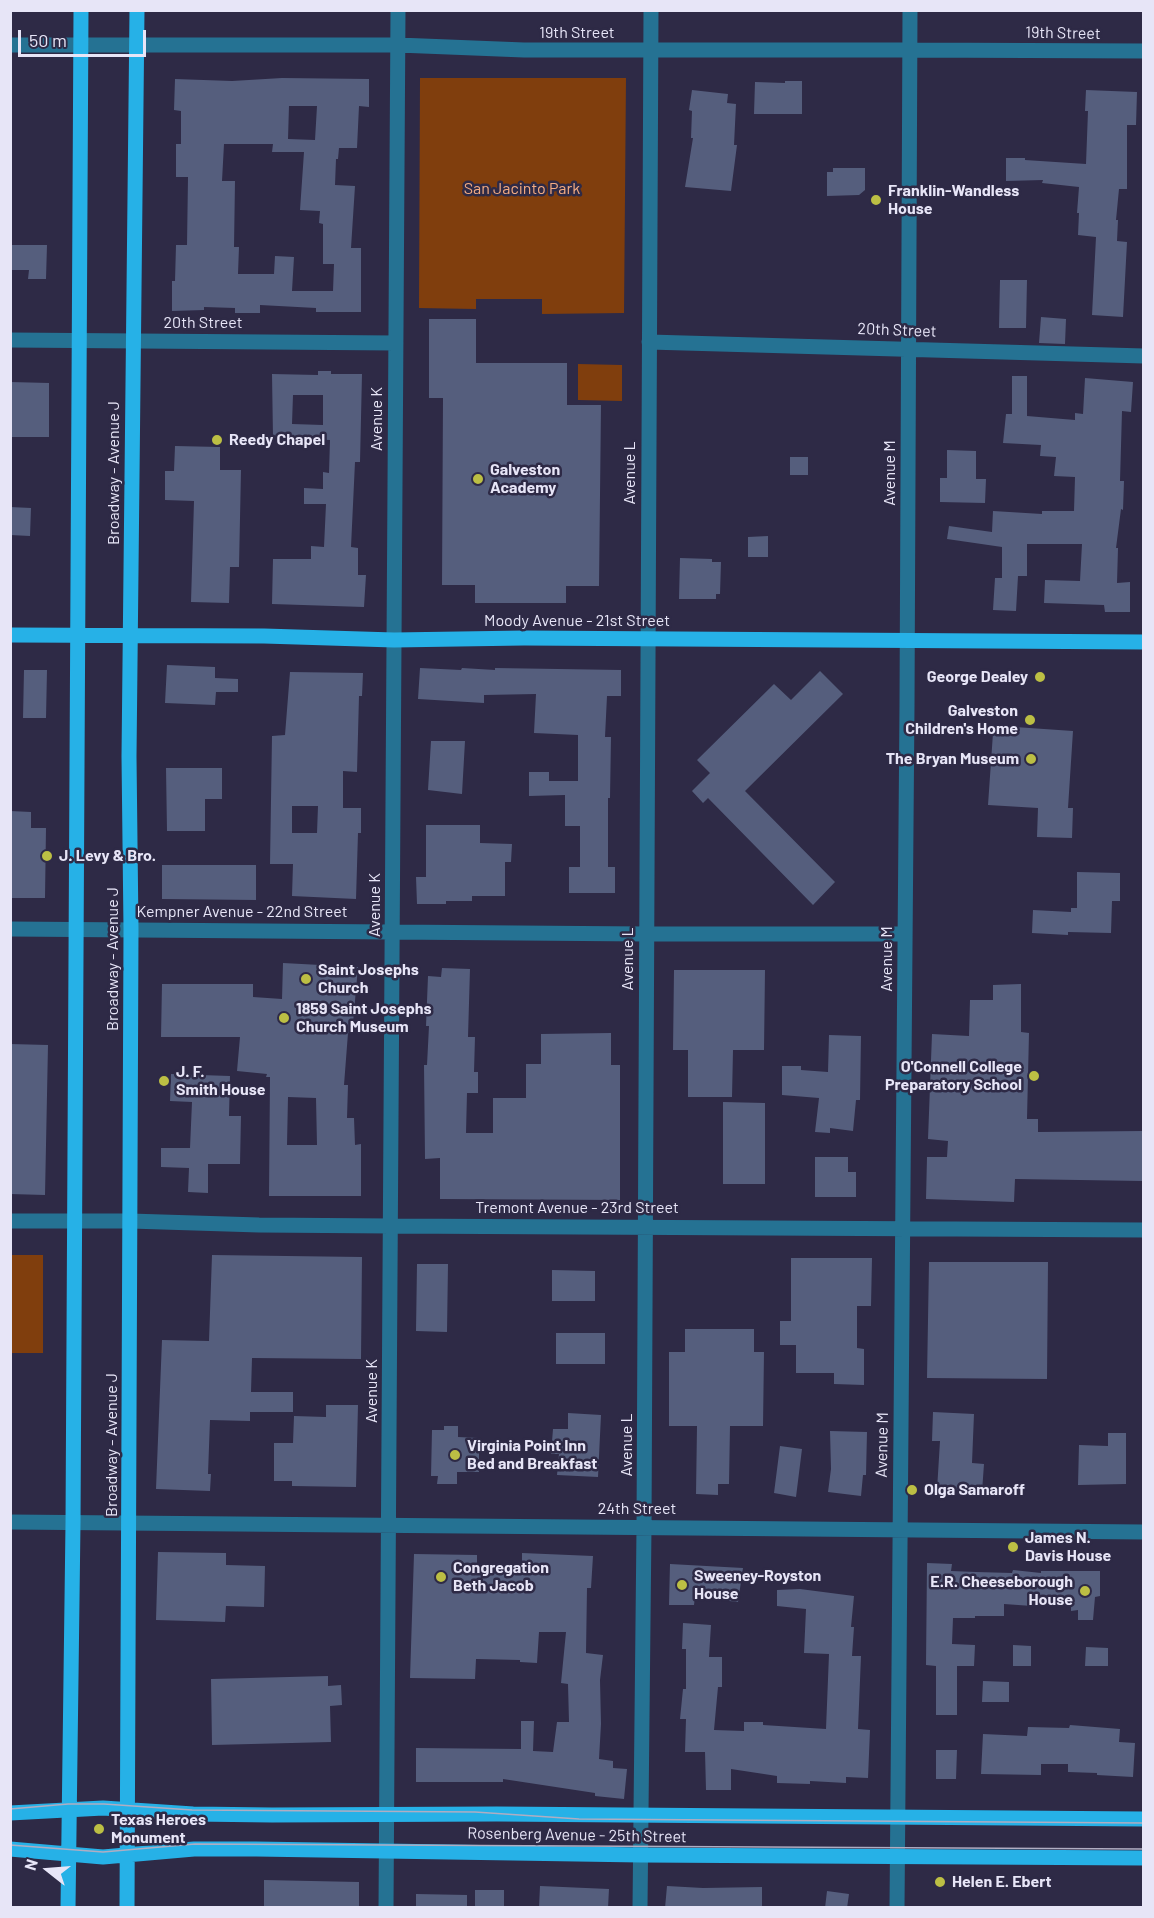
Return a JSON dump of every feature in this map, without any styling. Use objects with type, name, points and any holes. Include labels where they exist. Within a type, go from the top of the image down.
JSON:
[{"type":"main road","points":[[68,1908],[73,1523],[81,10]]},
{"type":"main road","name":"Broadway - Avenue J","points":[[127,1908],[131,929],[129,768],[137,10]]},
{"type":"main road","name":"Moody Avenue - 21st Street","points":[[10,635],[264,636],[394,640],[524,638],[1143,642]]},
{"type":"main road","name":"Rosenberg Avenue - 25th Street","points":[[10,1813],[103,1808],[193,1814],[1143,1819]]},
{"type":"main road","name":"Rosenberg Avenue - 25th Street","points":[[10,1849],[68,1855],[128,1856],[194,1849],[1143,1858]]},
{"type":"street","name":"Avenue K","points":[[386,1908],[398,10]]},
{"type":"street","name":"Avenue L","points":[[640,1908],[646,1227],[645,934],[651,10]]},
{"type":"street","name":"Avenue M","points":[[897,1908],[907,640],[909,10]]},
{"type":"street","name":"19th Street","points":[[10,45],[398,45],[524,50],[1143,51]]},
{"type":"street","name":"20th Street","points":[[10,340],[396,343]]},
{"type":"street","name":"20th Street","points":[[649,342],[1143,356]]},
{"type":"street","name":"Kempner Avenue - 22nd Street","points":[[10,928],[905,934]]},
{"type":"street","name":"Tremont Avenue - 23rd Street","points":[[10,1221],[75,1220],[259,1225],[1143,1230]]},
{"type":"street","name":"24th Street","points":[[10,1522],[1143,1532]]},
{"type":"green space","name":"San Jacinto Park","points":[[420,78],[626,78],[624,313],[542,314],[542,299],[476,299],[476,309],[419,308]]},
{"type":"green space","points":[[578,364],[622,365],[622,401],[578,400]]},
{"type":"green space","points":[[11,1255],[43,1255],[43,1353],[11,1353]]},
{"type":"building","points":[[282,78],[369,79],[369,107],[359,106],[357,148],[339,148],[338,159],[336,159],[335,185],[355,186],[351,248],[361,248],[361,312],[316,312],[316,308],[260,305],[260,313],[235,313],[235,308],[204,307],[204,310],[172,311],[172,281],[175,281],[176,245],[187,245],[188,177],[176,177],[176,144],[181,144],[181,111],[174,110],[175,79],[232,81]],"holes":[[[289,106],[317,106],[315,140],[288,139]],[[224,144],[273,144],[272,152],[304,152],[300,210],[320,211],[319,223],[323,224],[323,264],[334,264],[333,291],[292,291],[294,257],[275,256],[274,274],[238,274],[239,247],[234,247],[235,181],[222,181]]]},
{"type":"building","points":[[785,81],[802,81],[802,114],[754,114],[755,82],[785,83]]},
{"type":"building","points":[[692,90],[728,94],[727,103],[736,104],[734,145],[737,145],[731,191],[685,187],[693,138],[691,138],[692,111],[689,110]]},
{"type":"building","points":[[1086,90],[1137,92],[1136,125],[1127,125],[1127,189],[1119,189],[1116,220],[1118,220],[1117,241],[1127,242],[1123,317],[1092,315],[1096,237],[1078,235],[1079,187],[1042,183],[1043,180],[1006,181],[1006,158],[1086,164],[1088,111],[1085,111]]},
{"type":"building","points":[[833,168],[865,168],[865,190],[859,195],[827,196],[827,172],[833,172]]},
{"type":"building","points":[[10,245],[47,245],[46,279],[28,279],[29,270],[10,270]]},
{"type":"building","points":[[1000,280],[1027,280],[1026,328],[999,328]]},
{"type":"building","points":[[1041,317],[1066,319],[1065,344],[1039,343]]},
{"type":"building","points":[[429,319],[476,319],[476,363],[567,363],[567,405],[601,405],[599,586],[566,586],[566,603],[475,603],[475,585],[442,585],[443,398],[429,398]]},
{"type":"building","points":[[318,371],[331,371],[331,374],[362,374],[360,462],[355,462],[351,547],[358,548],[358,575],[366,575],[364,607],[272,604],[273,559],[311,559],[311,546],[324,547],[326,504],[304,504],[304,488],[323,489],[323,472],[329,473],[330,440],[273,438],[272,374],[318,375]],"holes":[[[293,395],[323,395],[323,425],[292,424]]]},
{"type":"building","points":[[1012,376],[1027,376],[1027,416],[1075,420],[1075,413],[1083,414],[1085,378],[1133,382],[1131,412],[1122,411],[1120,481],[1124,481],[1123,510],[1121,509],[1116,548],[1118,548],[1117,583],[1130,582],[1130,612],[1105,612],[1104,605],[1044,603],[1045,580],[1080,581],[1082,544],[1027,544],[1027,576],[1018,576],[1016,611],[993,610],[995,578],[1002,578],[1002,547],[947,539],[949,526],[992,532],[993,511],[1042,514],[1042,511],[1074,511],[1075,477],[1054,476],[1056,457],[1040,456],[1041,445],[1003,443],[1006,414],[1012,414]]},
{"type":"building","points":[[10,382],[49,383],[49,437],[10,437]]},
{"type":"building","points":[[175,446],[220,447],[220,470],[241,470],[239,567],[230,567],[229,603],[191,602],[194,501],[165,500],[165,471],[174,471]]},
{"type":"building","points":[[947,450],[976,451],[976,479],[986,479],[985,503],[940,502],[940,478],[947,478]]},
{"type":"building","points":[[790,457],[808,457],[808,475],[790,475]]},
{"type":"building","points":[[10,507],[31,508],[30,536],[10,535]]},
{"type":"building","points":[[768,536],[768,557],[748,557],[748,537]]},
{"type":"building","points":[[680,558],[712,559],[712,562],[721,562],[720,594],[716,594],[716,599],[679,599]]},
{"type":"building","points":[[167,665],[215,667],[215,678],[238,679],[238,692],[216,692],[215,705],[165,703]]},
{"type":"building","points":[[420,668],[621,670],[621,696],[607,696],[605,737],[611,737],[608,867],[615,867],[615,893],[569,893],[569,867],[580,867],[580,826],[565,826],[565,795],[529,796],[529,772],[549,772],[549,781],[578,781],[578,735],[534,733],[536,694],[484,695],[484,703],[418,699]]},
{"type":"building","points":[[24,670],[47,670],[46,718],[23,718]]},
{"type":"building","points":[[820,671],[843,694],[745,791],[835,882],[813,905],[708,798],[703,803],[692,791],[710,773],[697,760],[774,684],[791,700]]},
{"type":"building","points":[[290,672],[363,673],[362,696],[359,696],[357,772],[343,771],[343,808],[361,808],[356,899],[292,896],[293,864],[270,864],[272,736],[285,735]],"holes":[[[292,806],[318,806],[317,833],[292,833]]]},
{"type":"building","name":"The Bryan Museum","points":[[1015,727],[1073,731],[1068,808],[1073,808],[1072,838],[1037,837],[1038,808],[988,805],[993,733],[1014,734]]},
{"type":"building","points":[[431,741],[465,741],[462,794],[428,790]]},
{"type":"building","points":[[166,768],[222,768],[222,799],[205,799],[205,831],[167,831]]},
{"type":"building","points":[[10,811],[31,812],[31,828],[46,828],[45,898],[10,898]]},
{"type":"building","points":[[426,825],[480,825],[480,843],[512,844],[511,862],[505,862],[505,896],[472,896],[472,901],[417,904],[416,877],[426,877]]},
{"type":"building","points":[[162,865],[256,865],[256,900],[162,899]]},
{"type":"building","points":[[1077,872],[1120,873],[1120,901],[1112,901],[1111,933],[1068,932],[1068,935],[1032,933],[1033,910],[1071,912],[1071,908],[1077,908]]},
{"type":"building","points":[[283,963],[358,967],[352,1034],[348,1033],[344,1085],[348,1085],[347,1118],[354,1118],[355,1145],[361,1144],[361,1196],[269,1196],[270,1077],[266,1077],[267,1074],[237,1071],[240,1037],[161,1037],[162,984],[253,984],[253,997],[282,999]],"holes":[[[288,1097],[316,1098],[317,1145],[287,1145]]]},
{"type":"building","points":[[442,968],[470,969],[468,1037],[475,1037],[474,1072],[478,1072],[478,1093],[467,1093],[466,1133],[493,1133],[493,1098],[526,1098],[526,1064],[541,1064],[541,1034],[611,1033],[611,1065],[620,1065],[620,1200],[440,1199],[440,1158],[425,1159],[424,1065],[427,1065],[429,1026],[426,1026],[428,976],[441,977]]},
{"type":"building","points":[[674,970],[765,970],[764,1050],[733,1050],[732,1097],[688,1097],[688,1050],[673,1050]]},
{"type":"building","points":[[1021,984],[1021,1032],[1029,1033],[1027,1119],[1038,1119],[1038,1132],[1143,1131],[1143,1181],[1015,1179],[1014,1202],[926,1199],[927,1157],[947,1157],[948,1141],[928,1139],[932,1034],[969,1036],[970,1000],[993,1000],[993,985]]},
{"type":"building","points":[[829,1035],[861,1036],[860,1100],[856,1100],[853,1131],[830,1128],[830,1133],[815,1132],[819,1098],[782,1095],[782,1066],[801,1066],[801,1070],[828,1072]]},
{"type":"building","points":[[10,1044],[48,1045],[45,1195],[10,1194]]},
{"type":"building","points":[[171,1074],[230,1076],[229,1116],[241,1116],[240,1164],[208,1164],[208,1193],[188,1192],[189,1168],[161,1167],[161,1148],[190,1148],[192,1102],[170,1101]]},
{"type":"building","points":[[723,1102],[765,1103],[765,1184],[723,1184]]},
{"type":"building","points":[[815,1157],[848,1157],[848,1172],[856,1172],[856,1197],[815,1197]]},
{"type":"building","points":[[212,1255],[362,1257],[361,1359],[252,1358],[251,1392],[293,1392],[293,1412],[250,1412],[250,1421],[210,1420],[208,1474],[211,1474],[210,1491],[156,1489],[162,1340],[209,1341]]},
{"type":"building","points":[[791,1258],[872,1258],[871,1306],[857,1306],[857,1348],[864,1349],[864,1385],[834,1384],[834,1373],[796,1373],[796,1345],[780,1345],[780,1321],[791,1321]]},
{"type":"building","points":[[929,1262],[1048,1262],[1047,1379],[927,1378]]},
{"type":"building","points":[[417,1264],[448,1264],[447,1332],[416,1331]]},
{"type":"building","points":[[552,1270],[595,1271],[595,1301],[552,1301]]},
{"type":"building","points":[[685,1329],[754,1329],[754,1352],[764,1352],[763,1426],[730,1426],[729,1484],[718,1484],[718,1495],[696,1494],[697,1426],[669,1426],[669,1352],[685,1352]]},
{"type":"building","points":[[556,1333],[605,1333],[605,1364],[556,1364]]},
{"type":"building","points":[[326,1405],[358,1405],[356,1487],[292,1486],[292,1481],[274,1481],[274,1443],[293,1443],[294,1416],[326,1417]]},
{"type":"building","points":[[933,1412],[974,1414],[972,1463],[984,1464],[982,1492],[937,1490],[940,1441],[932,1441]]},
{"type":"building","points":[[568,1413],[601,1415],[598,1477],[557,1475],[559,1454],[551,1454],[553,1429],[568,1429]]},
{"type":"building","name":"Virginia Point Inn Bed and Breakfast","points":[[444,1426],[458,1426],[458,1437],[479,1438],[479,1472],[457,1472],[457,1484],[437,1484],[438,1476],[431,1476],[432,1430],[444,1430]]},
{"type":"building","points":[[830,1431],[867,1432],[866,1475],[863,1475],[861,1496],[828,1492],[831,1469]]},
{"type":"building","points":[[1108,1433],[1126,1433],[1126,1484],[1078,1485],[1079,1445],[1108,1446]]},
{"type":"building","points":[[780,1446],[802,1449],[796,1497],[774,1493]]},
{"type":"building","points":[[158,1552],[226,1553],[226,1565],[265,1566],[264,1607],[226,1606],[225,1622],[156,1620]]},
{"type":"building","points":[[522,1553],[593,1556],[591,1588],[587,1588],[586,1653],[603,1655],[600,1680],[599,1759],[613,1761],[613,1768],[627,1769],[624,1799],[503,1779],[503,1782],[416,1782],[416,1748],[521,1749],[521,1721],[534,1721],[533,1751],[553,1752],[557,1722],[569,1722],[568,1684],[561,1683],[566,1632],[539,1632],[537,1663],[520,1662],[520,1660],[476,1659],[475,1679],[410,1678],[414,1554],[477,1555],[477,1564],[522,1564]]},
{"type":"building","points":[[927,1563],[952,1564],[951,1571],[1012,1573],[1013,1570],[1041,1573],[1041,1571],[1100,1571],[1100,1596],[1095,1597],[1093,1620],[1078,1620],[1078,1610],[1071,1611],[1071,1606],[1033,1603],[1032,1606],[1004,1604],[1004,1616],[953,1618],[952,1644],[975,1645],[974,1666],[957,1666],[957,1715],[936,1715],[936,1666],[926,1665]]},
{"type":"building","points":[[670,1564],[743,1568],[738,1602],[695,1597],[694,1605],[669,1605]]},
{"type":"building","points":[[800,1589],[854,1596],[851,1627],[854,1627],[852,1656],[861,1656],[858,1729],[870,1730],[868,1778],[846,1777],[846,1783],[810,1781],[810,1784],[777,1783],[777,1776],[731,1769],[731,1790],[706,1790],[705,1752],[685,1752],[686,1719],[680,1719],[683,1689],[686,1689],[686,1649],[682,1649],[683,1623],[711,1625],[709,1657],[722,1657],[722,1687],[718,1687],[714,1730],[744,1731],[744,1722],[826,1729],[829,1654],[804,1653],[806,1609],[777,1606],[777,1590]]},
{"type":"building","points":[[1013,1645],[1031,1646],[1031,1666],[1013,1666]]},
{"type":"building","points":[[1086,1647],[1108,1648],[1108,1666],[1085,1666]]},
{"type":"building","points":[[328,1676],[328,1686],[341,1685],[342,1705],[330,1706],[331,1742],[212,1745],[211,1679]]},
{"type":"building","points":[[983,1681],[1009,1682],[1009,1702],[982,1702]]},
{"type":"building","points":[[1070,1725],[1120,1729],[1119,1742],[1135,1743],[1133,1777],[1068,1772],[1068,1764],[1041,1764],[1041,1775],[981,1774],[983,1734],[1027,1736],[1028,1727],[1069,1728]]},
{"type":"building","points":[[936,1750],[957,1750],[956,1779],[936,1779]]},
{"type":"building","points":[[264,1880],[359,1882],[359,1908],[264,1908]]},
{"type":"building","points":[[540,1886],[609,1889],[608,1908],[539,1908]]},
{"type":"building","points":[[667,1886],[762,1887],[762,1908],[665,1908]]},
{"type":"building","points":[[475,1890],[504,1890],[504,1908],[475,1908]]},
{"type":"building","points":[[827,1891],[849,1894],[847,1908],[825,1908]]},
{"type":"building","points":[[416,1894],[467,1895],[467,1908],[416,1908]]},
{"type":"tram line","points":[[10,1809],[68,1804],[104,1804],[192,1810],[475,1812],[579,1819],[1144,1823]]},
{"type":"tram line","points":[[10,1845],[103,1852],[195,1844],[1144,1849]]},
{"type":"place","name":"Franklin-Wandless House","points":[[876,200]]},
{"type":"place","name":"Reedy Chapel","points":[[217,440]]},
{"type":"place","name":"Galveston Academy","points":[[478,479]]},
{"type":"place","name":"George Dealey","points":[[1040,677]]},
{"type":"place","name":"Galveston Children's Home","points":[[1030,720]]},
{"type":"place","name":"The Bryan Museum","points":[[1031,759]]},
{"type":"place","name":"J. Levy & Bro.","points":[[47,856]]},
{"type":"place","name":"Saint Josephs Church","points":[[306,979]]},
{"type":"place","name":"1859 Saint Josephs Church Museum","points":[[284,1018]]},
{"type":"place","name":"O'Connell College Preparatory School","points":[[1034,1076]]},
{"type":"place","name":"J. F. Smith House","points":[[164,1081]]},
{"type":"place","name":"Virginia Point Inn Bed and Breakfast","points":[[455,1455]]},
{"type":"place","name":"Olga Samaroff","points":[[912,1490]]},
{"type":"place","name":"James N. Davis House","points":[[1013,1547]]},
{"type":"place","name":"Congregation Beth Jacob","points":[[441,1577]]},
{"type":"place","name":"Sweeney-Royston House","points":[[682,1585]]},
{"type":"place","name":"E.R. Cheeseborough House","points":[[1085,1591]]},
{"type":"place","name":"Texas Heroes Monument","points":[[99,1829]]},
{"type":"place","name":"Helen E. Ebert","points":[[940,1882]]}]
